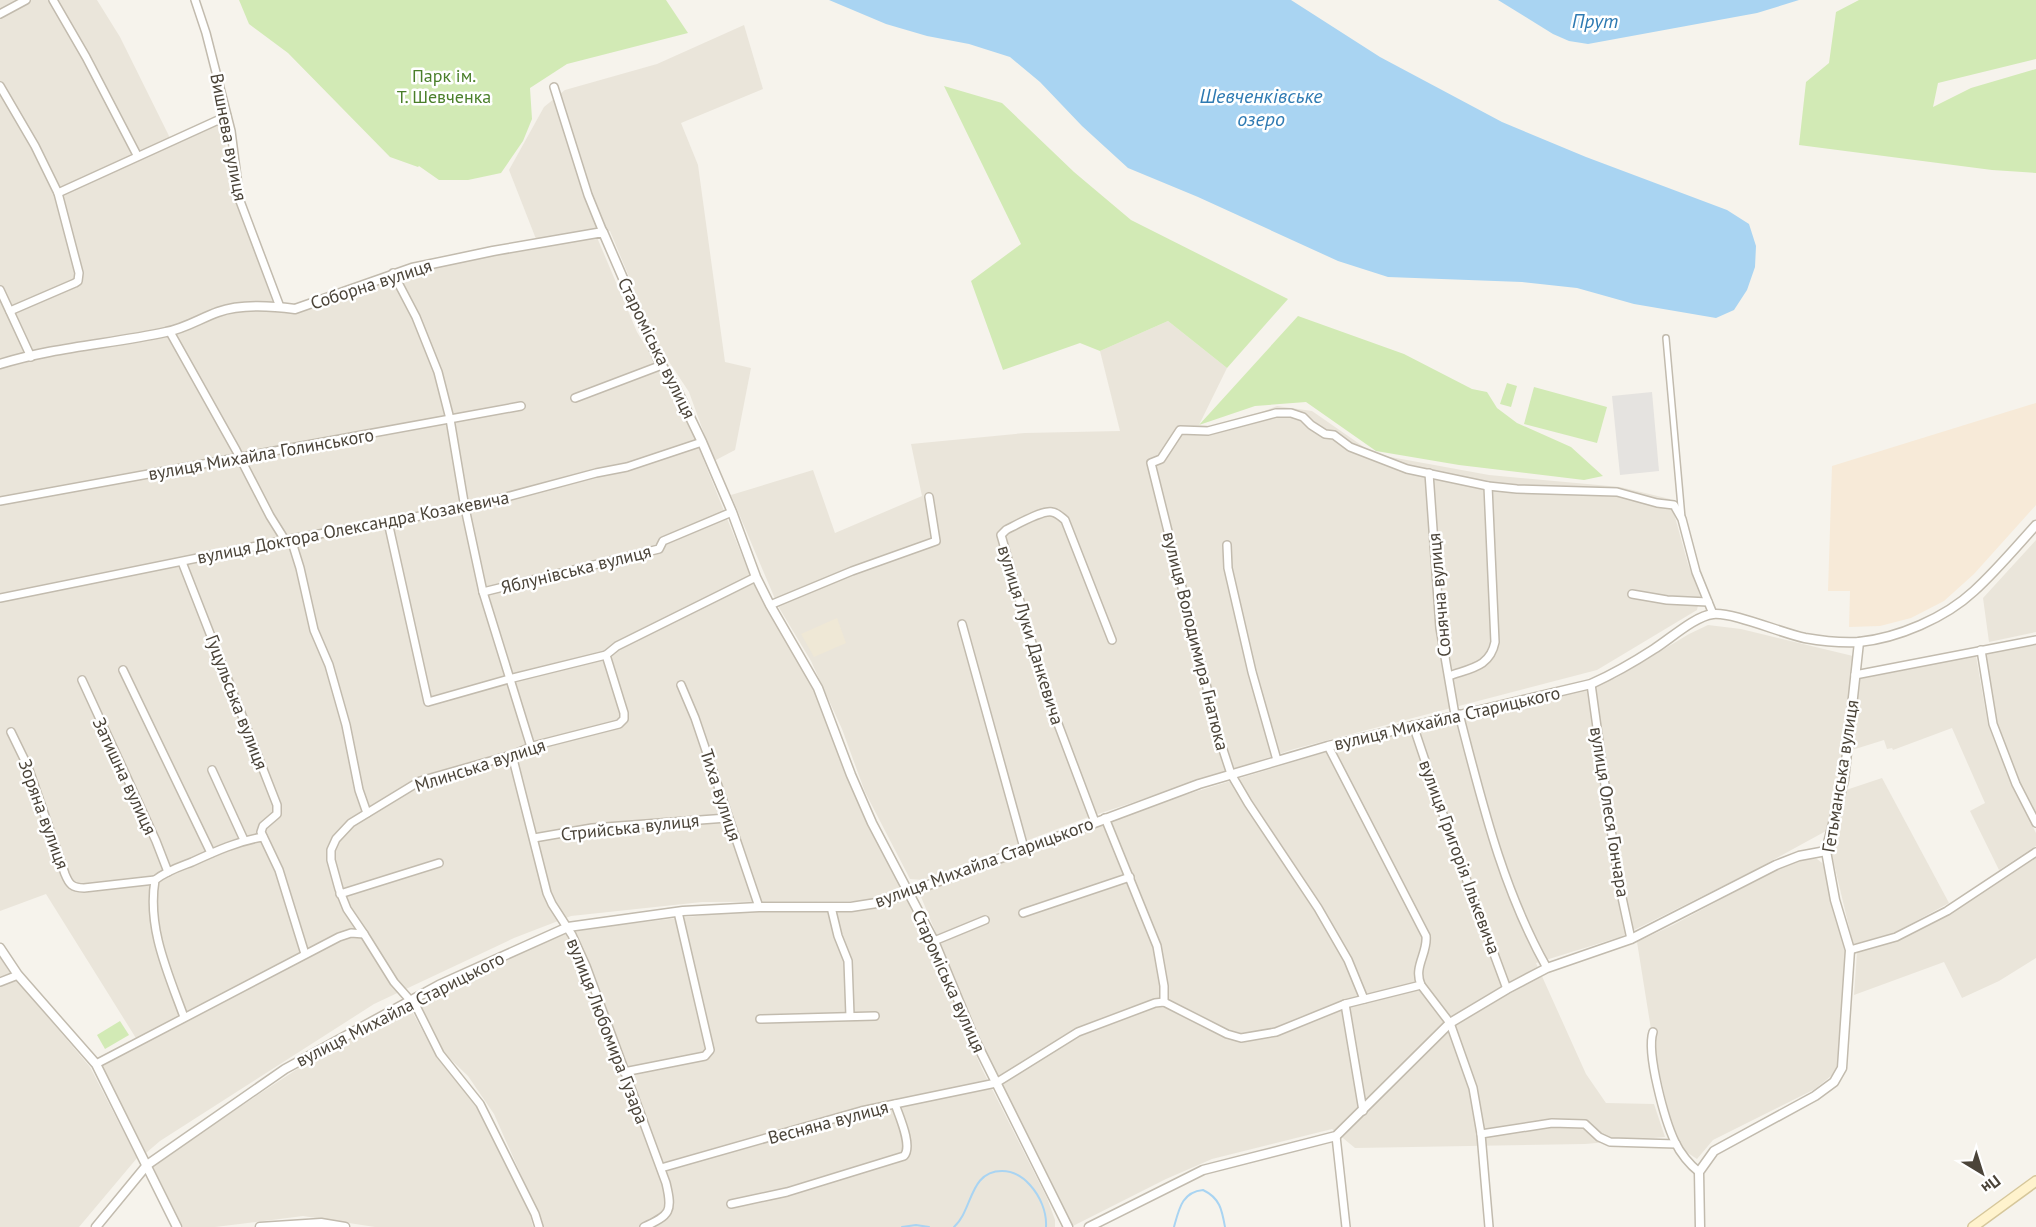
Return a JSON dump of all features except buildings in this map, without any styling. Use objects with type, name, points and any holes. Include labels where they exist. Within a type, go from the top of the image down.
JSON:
[{"type":"main road","points":[[1973,1227],[2036,1181]]},
{"type":"street","points":[[0,14],[26,0]]},
{"type":"street","points":[[53,0],[86,57],[137,155]]},
{"type":"street","name":"Вишнева вулиця","points":[[195,0],[206,33],[231,131],[240,201],[280,307]]},
{"type":"street","points":[[0,86],[35,146],[58,193],[79,273],[78,281],[10,310]]},
{"type":"street","name":"Староміська вулиця","points":[[554,87],[588,195],[603,232],[662,365],[676,388],[702,442],[732,512],[756,577],[818,688],[868,813],[934,941],[974,1038],[1068,1227]]},
{"type":"street","points":[[58,193],[137,155],[227,116]]},
{"type":"street","name":"Соборна вулиця","points":[[0,364],[170,332],[220,311],[236,308],[295,309],[393,273],[460,257],[603,232]]},
{"type":"street","points":[[393,273],[416,317],[434,362],[450,419],[465,508],[483,592],[531,747]]},
{"type":"street","points":[[0,290],[31,357]]},
{"type":"street","points":[[170,332],[270,516],[288,540],[300,568],[314,630],[329,665],[346,725],[359,790],[367,813]]},
{"type":"street","points":[[1665,338],[1671,376],[1682,519],[1696,572],[1713,614],[1734,617],[1804,638],[1831,642],[1859,642],[1880,638],[1911,628],[1944,612],[1972,593],[2036,525]]},
{"type":"street","points":[[575,398],[662,365]]},
{"type":"street","name":"вулиця Михайла Голинського","points":[[0,501],[521,406]]},
{"type":"street","name":"вулиця Володимира Гнатюка","points":[[1364,999],[1347,960],[1318,908],[1231,774],[1209,707],[1208,692],[1151,463],[1161,459],[1180,430],[1208,430],[1276,413],[1290,413],[1303,417],[1325,434],[1334,435],[1350,447],[1407,469],[1429,473]]},
{"type":"street","name":"вулиця Доктора Олександра Козакевича","points":[[0,598],[288,540],[465,508],[596,472],[627,467],[702,442]]},
{"type":"street","points":[[1429,473],[1488,486],[1517,489],[1617,492],[1674,505],[1682,519]]},
{"type":"street","name":"Сонячна вулиця","points":[[1429,473],[1440,628],[1445,663],[1457,714],[1474,778],[1503,867],[1520,914],[1547,968]]},
{"type":"street","points":[[1449,676],[1490,658],[1496,642],[1488,486]]},
{"type":"street","points":[[770,605],[852,571],[936,541],[929,497]]},
{"type":"street","name":"Яблунівська вулиця","points":[[483,592],[659,549],[663,541],[732,512]]},
{"type":"street","name":"вулиця Луки Данкевича","points":[[1095,822],[1046,692],[1001,535],[1006,530],[1046,512],[1054,512],[1065,520],[1112,640]]},
{"type":"street","points":[[388,522],[428,702],[606,655],[617,646],[756,577]]},
{"type":"street","points":[[1227,545],[1228,568],[1252,672],[1277,760]]},
{"type":"street","name":"Гуцульська вулиця","points":[[182,562],[277,805],[277,814],[263,826],[261,832],[263,837]]},
{"type":"street","points":[[1632,594],[1666,600],[1708,602]]},
{"type":"street","name":"вулиця Михайла Старицького","points":[[96,1227],[147,1165],[285,1069],[410,1000],[480,965],[568,927],[678,912],[759,907],[831,907],[875,903],[1231,774],[1328,746],[1591,684],[1616,672],[1695,622],[1713,614]]},
{"type":"street","points":[[962,624],[1024,848]]},
{"type":"street","points":[[1855,675],[2036,640]]},
{"type":"street","name":"Гетьманська вулиця","points":[[1699,1172],[1714,1151],[1815,1096],[1834,1082],[1842,1068],[1850,950],[1835,900],[1826,851],[1844,780],[1859,642]]},
{"type":"street","points":[[1981,650],[1993,724],[2016,784],[2036,823]]},
{"type":"street","name":"Млинська вулиця","points":[[539,1227],[535,1214],[480,1104],[440,1054],[417,1008],[394,982],[347,909],[340,894],[333,867],[332,848],[341,831],[420,781],[512,755],[531,747],[608,728],[622,721],[624,713],[606,655]]},
{"type":"street","points":[[123,670],[211,853]]},
{"type":"street","name":"Затишна вулиця","points":[[82,680],[168,872]]},
{"type":"street","name":"Тиха вулиця","points":[[681,684],[706,749],[759,907]]},
{"type":"street","name":"вулиця Олеся Гончара","points":[[1591,684],[1617,870],[1631,939]]},
{"type":"street","name":"вулиця Григорія Ількевича","points":[[1413,725],[1507,989]]},
{"type":"street","name":"Зоряна вулиця","points":[[11,732],[28,767],[64,874],[70,884],[76,888],[84,888],[155,880]]},
{"type":"street","points":[[1328,746],[1425,936],[1425,945],[1418,966],[1418,979],[1450,1023],[1473,1088],[1481,1134],[1489,1227]]},
{"type":"street","name":"вулиця Любомира Гузара","points":[[512,755],[550,900],[568,927],[601,1004],[661,1168],[670,1199],[669,1211],[664,1217],[644,1227]]},
{"type":"street","points":[[212,770],[244,840]]},
{"type":"street","name":"Стрийська вулиця","points":[[534,838],[592,828],[728,818]]},
{"type":"street","points":[[1105,818],[1157,946],[1164,987],[1164,1002]]},
{"type":"street","points":[[184,1017],[163,959],[157,935],[154,906],[155,880],[168,872],[244,840],[263,837],[279,870],[305,954]]},
{"type":"street","points":[[1089,1227],[1203,1170],[1336,1136],[1450,1023],[1507,989],[1547,968],[1631,939],[1776,865],[1799,856],[1826,851]]},
{"type":"street","points":[[1850,950],[1896,937],[1947,911],[2036,852]]},
{"type":"street","points":[[340,894],[439,863]]},
{"type":"street","points":[[1023,913],[1130,877]]},
{"type":"street","points":[[831,907],[838,936],[848,961],[850,1016]]},
{"type":"street","points":[[624,1072],[705,1056],[710,1050],[678,912]]},
{"type":"street","points":[[934,941],[985,920]]},
{"type":"street","points":[[96,1064],[344,935],[364,934]]},
{"type":"street","points":[[0,948],[18,975],[96,1064],[177,1227]]},
{"type":"street","points":[[0,981],[18,975]]},
{"type":"street","points":[[996,1083],[1088,1027],[1146,1005],[1164,1002],[1218,1030],[1241,1038],[1276,1032],[1345,1004],[1421,985]]},
{"type":"street","points":[[1345,1004],[1363,1111]]},
{"type":"street","points":[[760,1019],[875,1016]]},
{"type":"street","points":[[1653,1032],[1650,1046],[1652,1061],[1663,1106],[1676,1144],[1699,1172],[1700,1227]]},
{"type":"street","name":"Весняна вулиця","points":[[661,1168],[861,1111],[996,1083]]},
{"type":"street","points":[[731,1204],[787,1192],[904,1156],[908,1149],[907,1142],[895,1104]]},
{"type":"street","points":[[1481,1134],[1552,1123],[1585,1124],[1599,1137],[1610,1142],[1676,1144]]},
{"type":"street","points":[[1336,1136],[1346,1227]]},
{"type":"street","points":[[260,1227],[321,1223],[345,1227]]},
{"type":"shaded area","points":[[0,0],[97,0],[120,37],[172,142],[221,121],[235,198],[276,311],[438,263],[596,235],[637,332],[681,404],[747,568],[817,689],[851,787],[877,842],[903,889],[869,901],[702,902],[571,916],[514,938],[374,1004],[160,1141],[146,1153],[101,1064],[139,1043],[46,894],[0,911]]},
{"type":"shaded area","points":[[744,25],[763,89],[681,123],[698,165],[725,362],[751,368],[735,450],[714,461],[689,392],[656,342],[610,231],[536,239],[509,170],[544,107],[565,90],[657,64]]},
{"type":"shaded area","points":[[1168,321],[1227,368],[1199,425],[1224,427],[1277,406],[1312,411],[1374,454],[1489,475],[1620,487],[1670,499],[1688,564],[1700,596],[1697,610],[1597,670],[1294,749],[1086,818],[923,880],[910,879],[865,792],[842,729],[811,661],[778,606],[731,495],[813,470],[835,533],[922,496],[911,444],[1025,433],[1120,431],[1100,351]]},
{"type":"shaded area","points":[[1652,392],[1659,471],[1620,475],[1612,396]]},
{"type":"shaded area","points":[[2036,403],[2036,505],[1974,574],[1944,601],[1911,618],[1880,626],[1849,627],[1850,591],[1828,591],[1832,466]]},
{"type":"shaded area","points":[[2036,540],[2036,632],[1989,642],[1983,598]]},
{"type":"shaded area","points":[[837,618],[846,643],[814,657],[801,634]]},
{"type":"shaded area","points":[[1708,625],[1741,629],[1853,656],[1841,768],[1826,831],[1755,870],[1620,937],[1536,963],[1586,1074],[1606,1103],[1654,1104],[1665,1137],[1585,1144],[1355,1148],[1332,1129],[1212,1159],[1166,1179],[1073,1226],[1011,1106],[975,1028],[919,892],[1052,846],[1155,804],[1382,735],[1574,691],[1616,678]]},
{"type":"shaded area","points":[[2036,643],[2036,824],[2004,768],[2036,833],[2036,846],[1999,870],[1970,811],[1985,803],[1952,728],[1893,750],[1892,748],[1887,749],[1884,740],[1852,750],[1859,679],[1976,656],[1988,725],[2002,761],[1987,705],[1978,652]]},
{"type":"shaded area","points":[[1882,778],[1949,903],[1894,933],[1853,944],[1831,851],[1846,790]]},
{"type":"shaded area","points":[[2036,854],[2036,958],[1999,981],[1962,998],[1944,962],[1854,995],[1857,952],[1906,935]]},
{"type":"shaded area","points":[[1805,857],[1817,859],[1826,866],[1847,947],[1840,1062],[1836,1072],[1815,1089],[1713,1140],[1697,1159],[1676,1145],[1654,1048],[1637,942],[1793,861]]},
{"type":"shaded area","points":[[908,899],[982,1069],[1047,1198],[1055,1220],[1055,1227],[539,1227],[525,1184],[494,1114],[468,1076],[443,1052],[416,1002],[511,952],[574,930],[740,911],[867,910]]},
{"type":"shaded area","points":[[0,957],[8,970],[90,1067],[137,1158],[79,1227],[0,1227]]},
{"type":"shaded area","points":[[408,1004],[438,1059],[476,1106],[529,1210],[533,1227],[375,1227],[303,1216],[215,1227],[183,1227],[152,1165],[317,1056]]},
{"type":"green space","name":"Парк ім. Т. Шевченка","points":[[239,0],[666,0],[688,33],[567,64],[530,88],[532,119],[523,141],[501,173],[468,180],[439,180],[419,166],[390,157],[288,53],[249,24]]},
{"type":"green space","points":[[1859,0],[2036,0],[2036,59],[1938,83],[1933,107],[1971,88],[2036,69],[2036,173],[1992,170],[1799,145],[1806,82],[1829,63],[1836,12]]},
{"type":"green space","points":[[944,86],[1002,103],[1074,172],[1131,220],[1288,299],[1227,368],[1168,321],[1100,351],[1080,343],[1003,370],[971,281],[1021,244]]},
{"type":"green space","points":[[1298,316],[1404,354],[1472,389],[1487,392],[1497,408],[1517,423],[1571,447],[1603,476],[1584,480],[1459,465],[1376,451],[1306,402],[1255,406],[1199,425]]},
{"type":"green space","points":[[1507,383],[1517,386],[1511,407],[1500,404]]},
{"type":"green space","points":[[1534,387],[1607,407],[1597,443],[1524,424]]},
{"type":"green space","points":[[120,1021],[129,1035],[105,1049],[97,1035]]},
{"type":"water","name":"Шевченківське озеро","points":[[829,0],[1291,0],[1380,57],[1502,122],[1586,157],[1727,210],[1749,224],[1756,246],[1755,267],[1747,290],[1734,310],[1716,318],[1634,304],[1577,288],[1522,282],[1388,277],[1338,261],[1198,197],[1128,168],[1082,126],[1040,82],[1010,57],[969,44],[927,36],[886,24]]},
{"type":"water","name":"Прут","points":[[1498,0],[1799,0],[1757,13],[1588,44],[1569,41],[1553,34]]},
{"type":"waterway","points":[[954,1227],[965,1211],[977,1184],[983,1177],[1002,1171],[1018,1175],[1034,1189],[1044,1210],[1046,1227]]},
{"type":"waterway","points":[[1174,1227],[1182,1202],[1190,1194],[1203,1190],[1217,1201],[1225,1227]]},
{"type":"waterway","points":[[902,1227],[916,1225],[929,1227]]}]
